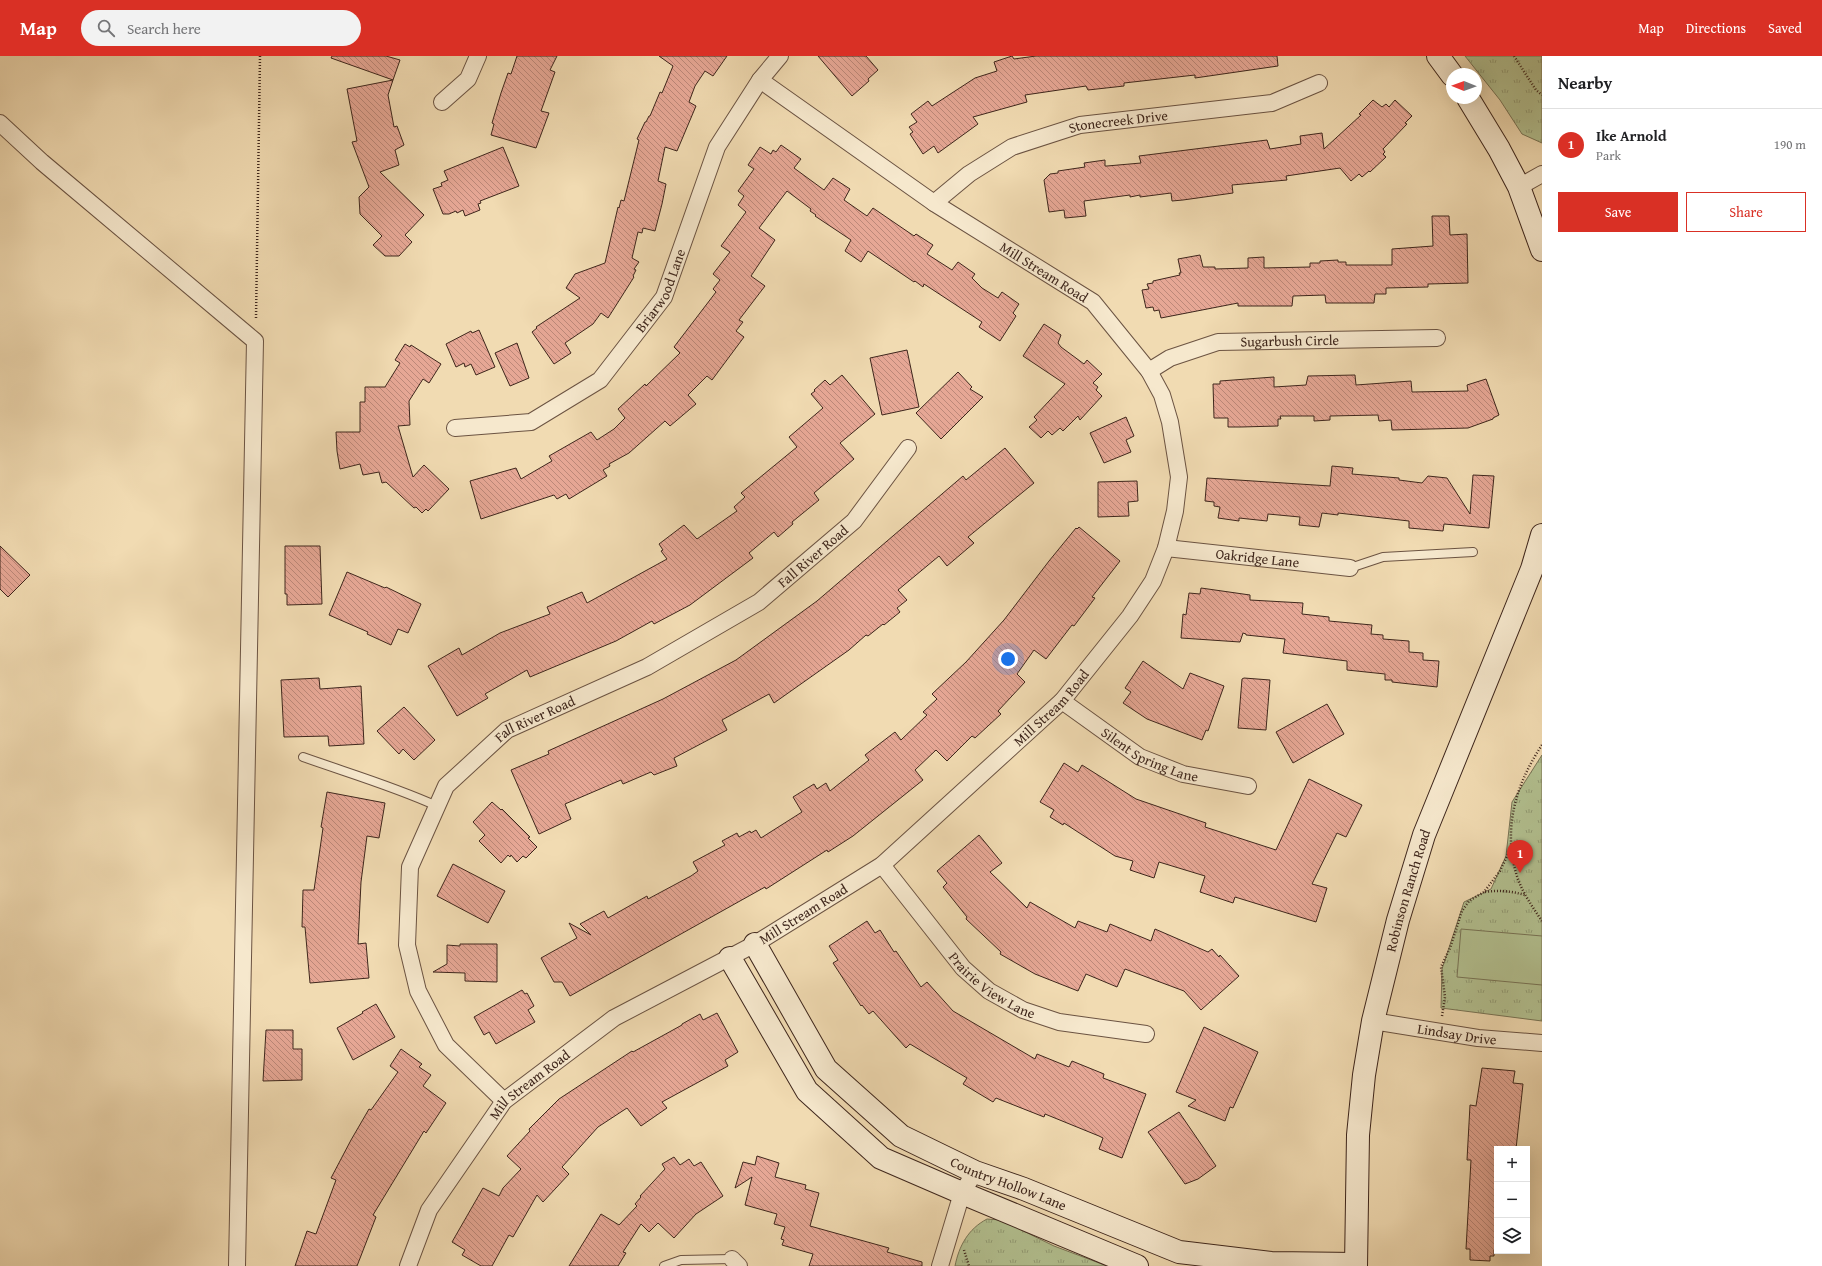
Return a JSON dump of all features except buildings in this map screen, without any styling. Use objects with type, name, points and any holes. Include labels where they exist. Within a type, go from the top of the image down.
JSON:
[{"type":"street","points":[[442,102],[468,79],[478,56]]},
{"type":"street","name":"Briarwood Lane","points":[[455,428],[531,422],[600,380],[664,297],[717,147],[760,80],[780,56]]},
{"type":"street","points":[[1438,56],[1447,68]]},
{"type":"street","name":"Mill Stream Road","points":[[408,1266],[429,1210],[504,1101],[614,1018],[755,944],[882,865],[1062,701],[1130,616],[1149,587],[1160,565],[1166,548],[1175,511],[1179,477],[1176,449],[1162,394],[1149,371],[1093,302],[934,203],[760,80]]},
{"type":"street","name":"Stonecreek Drive","points":[[934,203],[970,174],[1012,147],[1080,125],[1272,103],[1319,83]]},
{"type":"street","points":[[1472,104],[1499,149],[1519,187],[1542,250]]},
{"type":"street","points":[[0,123],[42,162],[255,341],[237,1266]]},
{"type":"street","points":[[1519,187],[1542,174]]},
{"type":"street","name":"Sugarbush Circle","points":[[1149,371],[1170,358],[1218,342],[1437,338]]},
{"type":"street","name":"Fall River Road","points":[[504,1101],[446,1045],[418,991],[407,946],[410,867],[446,786],[507,730],[646,667],[759,602],[854,521],[908,448]]},
{"type":"street","name":"Robinson Ranch Road","points":[[1356,1265],[1358,1135],[1364,1075],[1373,1021],[1398,920],[1424,835],[1532,569],[1542,535]]},
{"type":"street","name":"Oakridge Lane","points":[[1166,548],[1350,568]]},
{"type":"street","name":"Silent Spring Lane","points":[[1062,701],[1140,757],[1183,774],[1248,786]]},
{"type":"street","name":"Prairie View Lane","points":[[882,865],[963,968],[989,991],[1022,1010],[1059,1022],[1146,1034]]},
{"type":"street","name":"Country Hollow Lane","points":[[755,944],[826,1069],[901,1136],[976,1172],[1024,1189],[1179,1252],[1270,1263],[1356,1265]]},
{"type":"street","name":"Country Hollow Lane","points":[[730,958],[807,1091],[881,1158],[962,1194],[1137,1266]]},
{"type":"street","name":"Lindsay Drive","points":[[1373,1021],[1478,1038],[1542,1043]]},
{"type":"street","points":[[940,1266],[962,1194],[976,1172]]},
{"type":"lane","points":[[1350,568],[1383,557],[1473,552]]},
{"type":"lane","points":[[303,757],[352,775],[404,791],[437,806]]},
{"type":"lane","points":[[664,1266],[681,1260],[736,1262]]},
{"type":"path","points":[[255,341],[260,56]]},
{"type":"path","points":[[1514,56],[1536,90],[1542,95]]},
{"type":"path","points":[[1542,745],[1530,762],[1518,791],[1512,816],[1511,848],[1516,874],[1525,895],[1542,921]]},
{"type":"path","points":[[1484,892],[1500,870],[1511,848]]},
{"type":"path","points":[[1440,1032],[1446,997],[1441,967],[1450,948],[1462,911],[1469,901],[1484,892],[1498,890],[1512,891],[1525,895]]},
{"type":"green space","points":[[1465,56],[1542,56],[1542,143],[1522,134],[1500,100],[1482,77],[1482,68],[1475,68]]},
{"type":"green space","points":[[1542,755],[1542,1021],[1441,1008],[1442,969],[1464,902],[1491,889],[1506,856],[1512,802]]},
{"type":"green space","points":[[1461,929],[1542,936],[1542,985],[1457,977]]},
{"type":"green space","points":[[987,1219],[1001,1220],[1054,1246],[1107,1266],[955,1266],[965,1239],[980,1223]]},
{"type":"place","name":"Ike Arnold","points":[[1520,873]]}]
